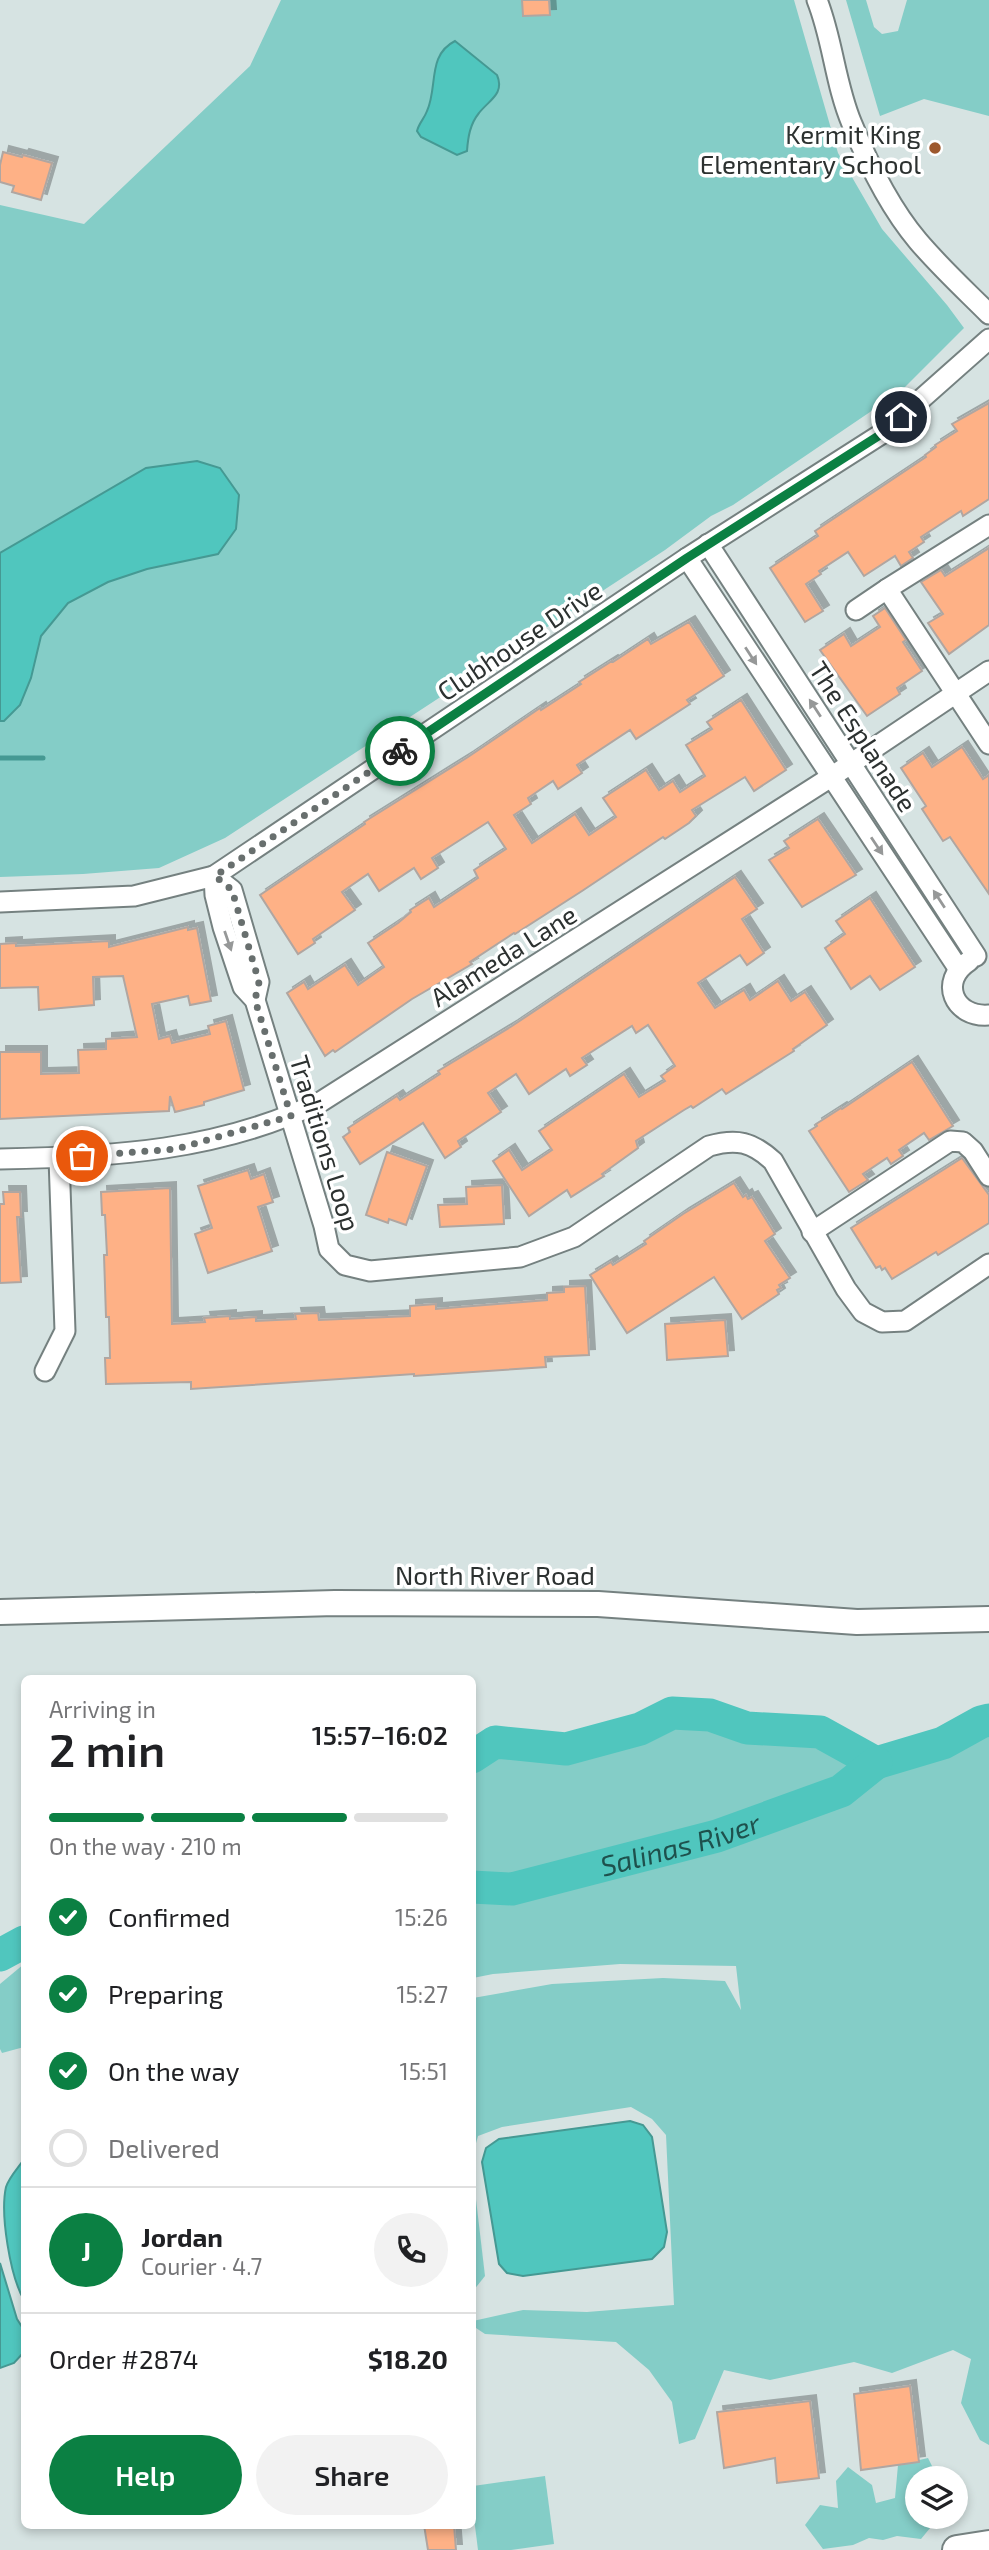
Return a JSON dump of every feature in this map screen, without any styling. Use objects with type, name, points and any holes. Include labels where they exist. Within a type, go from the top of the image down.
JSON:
[{"type":"highway","points":[[957,2550],[989,2545]]},
{"type":"main road","name":"North River Road","points":[[0,1612],[335,1603],[598,1604],[857,1622],[989,1619]]},
{"type":"street","points":[[817,0],[852,124],[889,199],[917,239],[989,314]]},
{"type":"street","name":"Clubhouse Drive","points":[[0,902],[134,896],[215,876],[708,544],[883,433],[989,339]]},
{"type":"street","points":[[856,610],[989,525]]},
{"type":"street","name":"The Esplanade","points":[[708,544],[850,764],[983,957]]},
{"type":"street","name":"The Esplanade","points":[[687,558],[958,968]]},
{"type":"street","points":[[887,589],[989,744]]},
{"type":"street","points":[[727,619],[749,605]]},
{"type":"street","name":"Alameda Lane","points":[[0,1159],[59,1158],[176,1149],[291,1116],[322,1101],[831,777],[989,671]]},
{"type":"street","name":"Traditions Loop","points":[[215,876],[232,890],[259,982],[255,1000],[329,1249],[345,1265],[370,1271],[520,1257],[574,1237],[709,1146],[724,1142],[740,1142],[758,1147],[773,1161],[812,1232],[863,1312],[882,1322],[905,1321],[989,1264]]},
{"type":"street","points":[[983,957],[958,968],[952,982],[954,998],[963,1010],[977,1016],[989,1015]]},
{"type":"street","points":[[812,1232],[950,1141],[963,1142],[989,1176]]},
{"type":"street","points":[[45,1371],[65,1331],[59,1158]]},
{"type":"shaded area","points":[[281,0],[794,0],[838,153],[882,229],[964,328],[901,391],[733,505],[711,516],[665,550],[225,838],[159,868],[0,877],[0,205],[84,224],[250,66]]},
{"type":"shaded area","points":[[846,0],[866,0],[874,27],[882,34],[898,31],[907,0],[989,0],[989,116],[924,99],[880,116]]},
{"type":"shaded area","points":[[455,41],[497,75],[499,82],[495,96],[473,122],[467,151],[457,155],[421,137],[417,131],[430,102],[440,54]]},
{"type":"shaded area","points":[[197,461],[220,468],[239,495],[236,529],[218,554],[147,569],[108,582],[68,603],[41,636],[31,678],[20,705],[4,721],[0,721],[0,553],[146,468]]},
{"type":"shaded area","points":[[702,1722],[752,1737],[793,1738],[835,1750],[870,1773],[931,1755],[989,1731],[989,2445],[980,2440],[961,2403],[971,2359],[953,2350],[892,2373],[854,2362],[770,2380],[724,2370],[695,2439],[679,2444],[672,2402],[649,2370],[616,2342],[485,2334],[476,2328],[476,2320],[523,2310],[587,2312],[674,2305],[666,2135],[652,2119],[631,2107],[502,2127],[478,2136],[476,2143],[476,1997],[552,1984],[663,1978],[725,1981],[741,2010],[736,1966],[620,1964],[476,1977],[476,1768],[501,1752],[582,1753],[643,1738],[669,1723]]},
{"type":"shaded area","points":[[21,1966],[21,2048],[2,2053],[0,2049],[0,1984]]},
{"type":"shaded area","points":[[630,2121],[643,2125],[652,2137],[667,2232],[664,2247],[652,2259],[523,2276],[507,2273],[499,2264],[482,2162],[486,2148],[499,2139]]},
{"type":"shaded area","points":[[21,2163],[21,2293],[14,2276],[5,2228],[4,2199],[12,2176]]},
{"type":"shaded area","points":[[476,2200],[485,2276],[476,2287]]},
{"type":"shaded area","points":[[0,2263],[21,2325],[21,2355],[14,2363],[0,2368]]},
{"type":"shaded area","points":[[928,2458],[932,2466],[905,2466],[905,2529],[929,2529],[921,2539],[897,2536],[883,2540],[869,2538],[853,2545],[823,2549],[805,2525],[820,2505],[838,2508],[836,2481],[848,2467],[872,2485],[876,2503],[895,2498],[898,2465]]},
{"type":"shaded area","points":[[545,2476],[554,2544],[511,2550],[478,2550],[476,2486]]},
{"type":"building","points":[[522,0],[549,0],[550,15],[523,16]]},
{"type":"building","points":[[3,152],[52,163],[41,200],[12,192],[14,186],[0,182]]},
{"type":"building","points":[[989,403],[989,499],[963,516],[961,511],[921,537],[924,542],[909,552],[913,558],[901,566],[895,556],[864,576],[848,552],[819,571],[821,574],[806,584],[823,611],[805,622],[770,568],[818,536],[815,531],[926,457],[935,445],[957,431],[952,424]]},
{"type":"building","points":[[989,548],[989,625],[949,654],[928,623],[943,614],[921,582],[941,570],[945,576]]},
{"type":"building","points":[[885,608],[922,671],[897,688],[900,694],[867,716],[820,650],[844,634],[851,646],[880,627],[873,616]]},
{"type":"building","points":[[689,622],[724,676],[687,700],[690,704],[636,739],[630,730],[577,765],[582,773],[558,789],[553,781],[528,798],[531,804],[514,815],[532,843],[575,814],[589,835],[616,817],[603,798],[646,770],[659,790],[673,781],[680,792],[705,776],[686,745],[712,729],[707,722],[741,700],[786,770],[754,791],[745,777],[692,810],[696,816],[665,839],[663,837],[470,962],[472,964],[412,999],[335,1052],[333,1050],[325,1056],[287,993],[304,982],[308,989],[345,965],[358,985],[384,967],[368,943],[429,898],[434,907],[478,878],[474,870],[506,849],[488,822],[432,858],[438,868],[421,879],[414,868],[379,891],[368,874],[342,892],[355,910],[313,939],[315,943],[298,954],[260,895],[365,824],[364,822],[540,708],[541,710],[612,661],[648,639],[651,644]]},
{"type":"building","points":[[962,747],[983,779],[989,775],[989,894],[950,837],[943,841],[922,809],[926,806],[901,768],[923,753],[932,767]]},
{"type":"building","points":[[818,819],[856,875],[802,907],[769,860],[789,848],[784,841]]},
{"type":"building","points":[[735,877],[757,909],[742,919],[764,953],[747,965],[740,955],[698,983],[715,1008],[744,990],[750,1000],[778,981],[791,1001],[805,992],[827,1025],[793,1049],[794,1051],[726,1094],[722,1089],[693,1108],[691,1106],[684,1110],[636,1141],[638,1148],[602,1174],[604,1176],[571,1197],[567,1190],[529,1216],[493,1161],[509,1150],[522,1170],[552,1150],[539,1131],[624,1074],[639,1097],[665,1081],[661,1076],[675,1066],[648,1025],[636,1033],[632,1026],[582,1058],[587,1065],[570,1076],[566,1069],[529,1094],[516,1074],[488,1093],[501,1112],[458,1141],[461,1147],[445,1158],[423,1123],[360,1164],[343,1137],[350,1132],[348,1128],[397,1096],[400,1100],[440,1074],[438,1071],[512,1026]]},
{"type":"building","points":[[870,898],[915,967],[880,990],[870,976],[851,989],[825,948],[845,934],[836,921]]},
{"type":"building","points":[[188,927],[188,930],[197,928],[211,1001],[190,1005],[188,996],[152,1004],[159,1039],[170,1036],[172,1043],[210,1034],[208,1026],[226,1021],[244,1090],[204,1102],[204,1105],[175,1112],[170,1096],[169,1111],[0,1119],[0,1052],[41,1052],[41,1074],[79,1073],[78,1050],[106,1049],[106,1039],[137,1037],[123,976],[93,977],[94,1005],[39,1010],[38,987],[0,988],[0,944],[16,943],[16,946],[109,941],[109,947]]},
{"type":"building","points":[[912,1062],[953,1126],[929,1140],[924,1133],[899,1150],[903,1156],[891,1164],[887,1158],[863,1174],[868,1180],[849,1192],[809,1131]]},
{"type":"building","points":[[387,1152],[427,1166],[406,1225],[389,1219],[388,1223],[366,1215]]},
{"type":"building","points":[[962,1158],[989,1195],[989,1223],[938,1255],[936,1252],[892,1279],[885,1268],[876,1268],[851,1228]]},
{"type":"building","points":[[248,1170],[251,1179],[264,1174],[273,1202],[258,1207],[272,1251],[208,1273],[195,1234],[212,1228],[198,1186]]},
{"type":"building","points":[[734,1183],[743,1197],[752,1197],[775,1234],[765,1241],[790,1278],[779,1285],[779,1294],[742,1319],[714,1277],[627,1333],[590,1275],[611,1262],[613,1265],[646,1244],[644,1241]]},
{"type":"building","points":[[502,1185],[504,1224],[440,1227],[438,1205],[467,1204],[466,1187]]},
{"type":"building","points":[[170,1188],[172,1324],[205,1322],[204,1318],[230,1316],[230,1319],[256,1317],[256,1321],[296,1319],[295,1314],[318,1313],[319,1320],[410,1316],[410,1306],[436,1304],[436,1309],[547,1300],[547,1293],[564,1292],[564,1287],[585,1286],[589,1355],[545,1357],[546,1367],[414,1376],[191,1389],[191,1382],[106,1384],[105,1358],[110,1358],[109,1317],[106,1317],[104,1255],[107,1255],[101,1192]]},
{"type":"building","points":[[3,1192],[20,1192],[21,1217],[17,1217],[21,1282],[0,1283],[0,1204],[4,1204]]},
{"type":"building","points":[[725,1320],[728,1356],[667,1360],[665,1324]]},
{"type":"building","points":[[910,2386],[919,2462],[861,2470],[854,2394]]},
{"type":"building","points":[[810,2401],[819,2478],[777,2483],[775,2458],[724,2468],[717,2412]]},
{"type":"building","points":[[425,2529],[454,2529],[456,2550],[428,2550]]},
{"type":"waterway","points":[[0,758],[43,758]]},
{"type":"waterway","name":"Salinas River","points":[[476,1754],[495,1742],[566,1749],[640,1729],[672,1713],[710,1715],[747,1728],[820,1732],[876,1763],[943,1743],[989,1720]]},
{"type":"waterway","name":"Salinas River","points":[[476,1887],[512,1889],[717,1836],[841,1791],[876,1763]]},
{"type":"waterway","name":"Salinas River","points":[[0,1955],[21,1944]]},
{"type":"way so far","points":[[82,1156],[176,1149],[291,1116],[255,1000],[259,982],[232,890],[215,876],[400,751]]},
{"type":"place","name":"Kermit King Elementary School","points":[[935,148]]},
{"type":"route","points":[[400,751],[687,558],[883,433],[901,417]]}]
